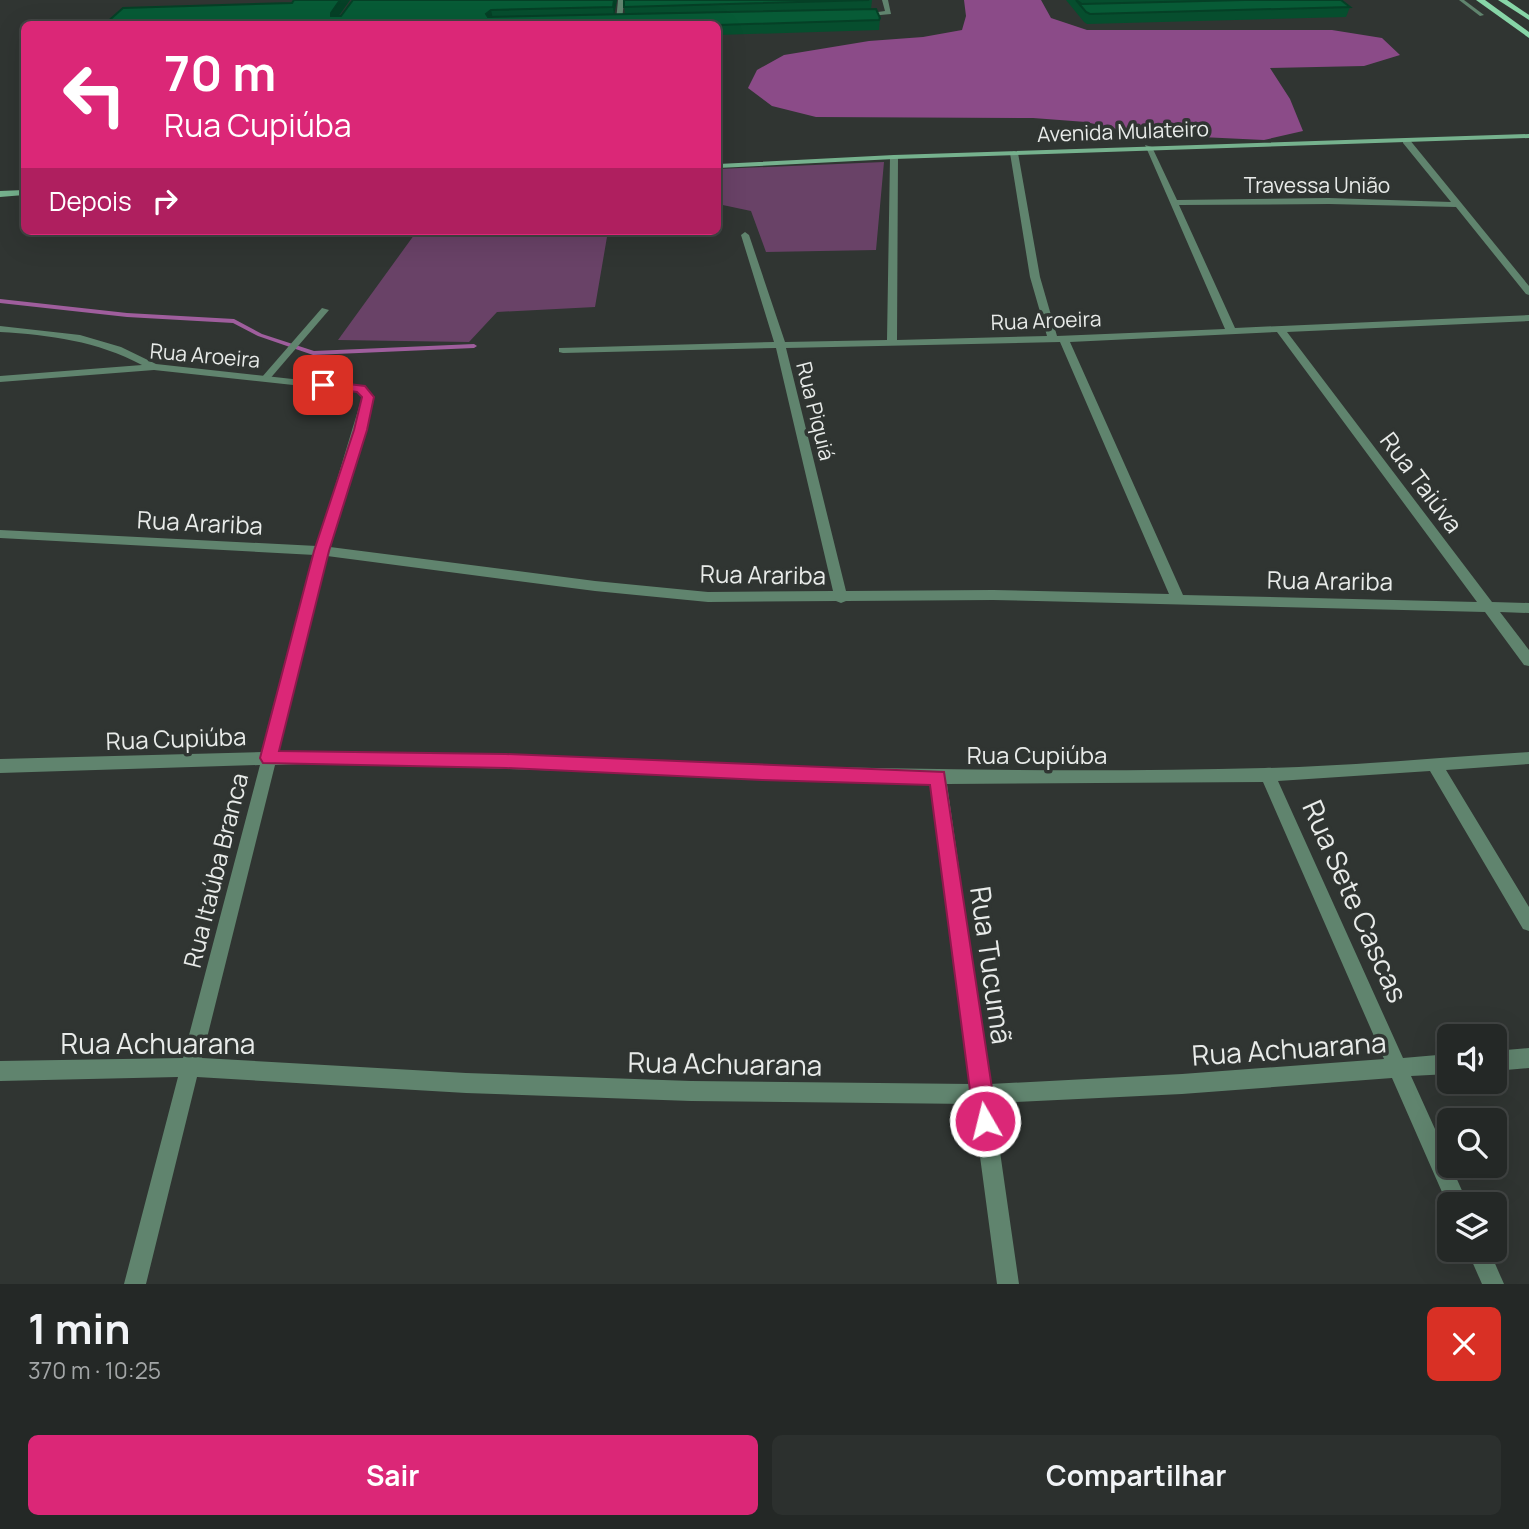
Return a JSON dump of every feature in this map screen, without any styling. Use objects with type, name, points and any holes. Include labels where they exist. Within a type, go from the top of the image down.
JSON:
[{"type":"main road","points":[[1480,0],[1529,36]]},
{"type":"main road","points":[[1503,0],[1529,18]]},
{"type":"street","points":[[621,0],[619,21],[633,21]]},
{"type":"street","points":[[852,15],[889,13],[885,0]]},
{"type":"street","name":"Avenida Mulateiro","points":[[721,166],[894,156],[1529,136]]},
{"type":"street","points":[[1406,141],[1529,292]]},
{"type":"street","points":[[1148,147],[1233,332]]},
{"type":"street","points":[[1014,153],[1035,276],[1059,339],[1178,599]]},
{"type":"street","points":[[892,344],[894,156]]},
{"type":"street","points":[[0,194],[21,193]]},
{"type":"street","name":"Travessa União","points":[[1174,203],[1329,201],[1460,205]]},
{"type":"street","name":"Rua Piquiá","points":[[745,235],[781,347],[841,598]]},
{"type":"street","name":"Rua Aroeira","points":[[563,351],[1059,339],[1529,318]]},
{"type":"street","points":[[0,329],[41,331],[86,339],[126,351],[154,368]]},
{"type":"street","name":"Rua Taiúva","points":[[1280,329],[1529,661]]},
{"type":"street","name":"Rua Aroeira","points":[[0,379],[154,368],[361,389],[368,397],[360,430]]},
{"type":"street","name":"Rua Itaúba Branca","points":[[135,1284],[322,551],[360,430]]},
{"type":"street","name":"Rua Arariba","points":[[0,534],[322,551],[595,586],[696,596],[841,598],[993,595],[1529,608]]},
{"type":"street","name":"Rua Cupiúba","points":[[0,766],[332,757],[938,777],[1268,775],[1529,758]]},
{"type":"street","points":[[1434,764],[1529,923]]},
{"type":"street","name":"Rua Sete Cascas","points":[[1268,775],[1453,1192]]},
{"type":"street","name":"Rua Tucumã","points":[[938,777],[1008,1284]]},
{"type":"street","points":[[1507,1060],[1529,1058]]},
{"type":"street","name":"Rua Achuarana","points":[[0,1071],[190,1068],[678,1091],[981,1094],[1182,1084],[1437,1065]]},
{"type":"street","points":[[1483,1262],[1493,1284]]},
{"type":"lane","points":[[1461,0],[1482,15]]},
{"type":"lane","points":[[265,379],[325,310]]},
{"type":"shaded area","points":[[964,0],[1041,0],[1051,18],[1087,30],[1332,30],[1382,38],[1400,55],[1364,66],[1270,68],[1290,99],[1303,131],[1264,140],[1138,134],[1086,122],[1033,118],[816,117],[772,106],[748,88],[757,70],[784,55],[962,30],[966,16]]},
{"type":"shaded area","points":[[884,162],[876,250],[766,252],[751,211],[721,205],[721,169]]},
{"type":"shaded area","points":[[414,235],[607,235],[595,307],[497,312],[469,342],[338,340]]},
{"type":"building","points":[[294,0],[340,0],[331,16],[341,16],[353,0],[614,0],[613,7],[491,10],[486,14],[488,17],[876,9],[880,18],[721,25],[721,21],[108,21],[123,8],[292,3]]},
{"type":"building","points":[[624,0],[869,0],[624,7]]},
{"type":"building","points":[[1076,0],[1082,4],[1341,0],[1350,7],[1090,14]]},
{"type":"waterway","points":[[0,301],[127,315],[234,321],[260,335],[313,353],[474,346]]},
{"type":"route","points":[[323,385],[361,389],[368,397],[322,551],[269,758],[506,761],[762,773],[938,777],[985,1121]]}]
